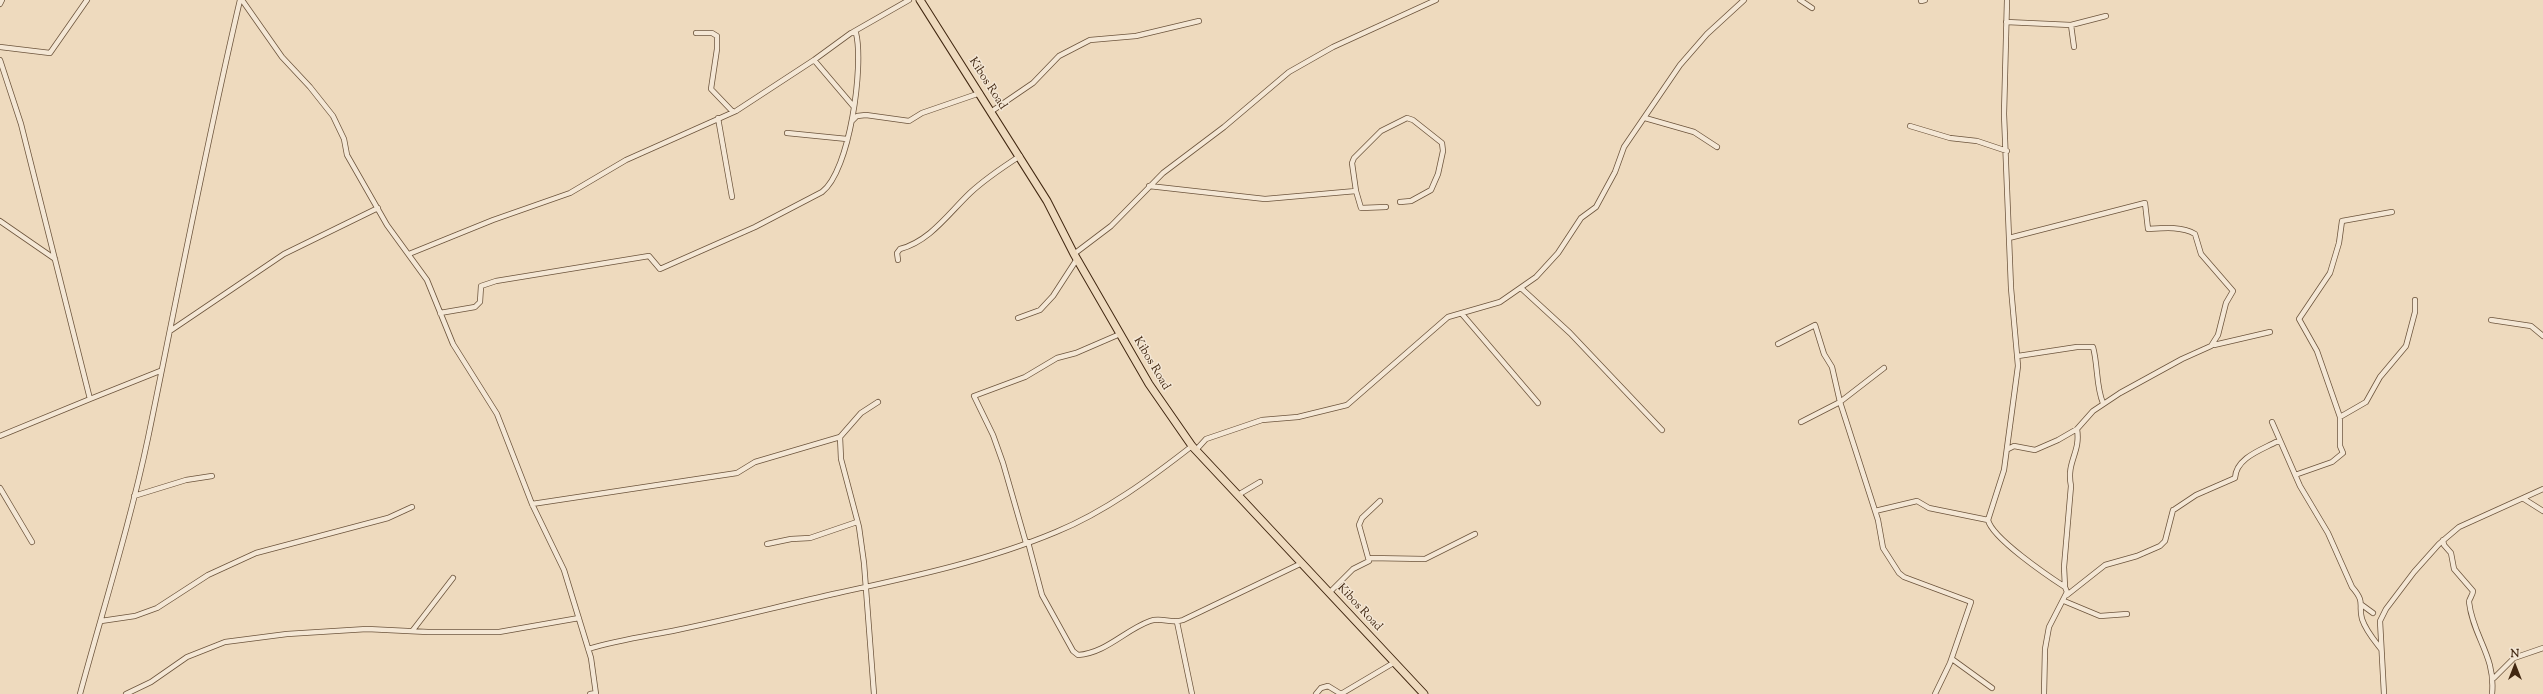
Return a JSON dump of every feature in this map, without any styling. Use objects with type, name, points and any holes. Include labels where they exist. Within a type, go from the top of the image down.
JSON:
[{"type":"main road","name":"Kibos Road","points":[[920,0],[992,111],[1047,201],[1076,257],[1149,384],[1194,448],[1424,694]]},
{"type":"street","points":[[0,4],[2,0]]},
{"type":"street","points":[[0,47],[50,53],[87,0]]},
{"type":"street","points":[[241,0],[282,57],[310,87],[333,116],[344,139],[347,155],[390,230],[427,280],[453,344],[499,419],[532,504],[559,558],[579,618],[588,649],[596,694],[590,694]]},
{"type":"street","points":[[80,694],[134,496],[160,371],[170,331],[194,208],[241,0]]},
{"type":"street","points":[[409,254],[493,220],[570,193],[626,160],[733,112],[814,60],[853,32],[909,0]]},
{"type":"street","points":[[1018,318],[1040,310],[1076,257],[1111,226],[1150,186],[1179,160],[1224,127],[1265,90],[1307,61],[1436,0]]},
{"type":"street","points":[[588,649],[618,640],[675,630],[864,587],[984,557],[1056,532],[1087,516],[1148,479],[1206,439],[1262,420],[1298,417],[1347,405],[1436,326],[1448,318],[1500,302],[1521,288],[1543,270],[1558,254],[1581,218],[1593,210],[1616,172],[1624,147],[1680,65],[1707,34],[1744,0]]},
{"type":"street","points":[[1800,0],[1812,8]]},
{"type":"street","points":[[2007,0],[2004,78],[2006,151],[2009,238],[2018,356],[2008,449],[2004,470],[1988,520],[1990,527],[2011,547],[2034,566],[2065,587]]},
{"type":"street","points":[[2006,22],[2071,25],[2106,16]]},
{"type":"street","points":[[992,111],[1033,83],[1059,56],[1090,40],[1136,36],[1199,21]]},
{"type":"street","points":[[2071,25],[2074,47]]},
{"type":"street","points":[[440,313],[475,307],[480,302],[482,286],[496,281],[648,256],[660,269],[755,227],[822,192],[829,185],[842,158],[852,121],[857,38],[856,33],[853,32]]},
{"type":"street","points":[[696,33],[712,33],[717,36],[718,49],[711,89],[733,112]]},
{"type":"street","points":[[0,60],[21,124],[90,399]]},
{"type":"street","points":[[814,60],[854,107]]},
{"type":"street","points":[[852,121],[857,116],[866,115],[908,121],[980,93]]},
{"type":"street","points":[[718,118],[732,197]]},
{"type":"street","points":[[1386,207],[1361,208],[1356,191],[1352,163],[1354,158],[1381,131],[1407,118],[1413,120],[1442,143],[1443,151],[1431,190],[1411,201],[1400,202]]},
{"type":"street","points":[[1645,118],[1694,132],[1717,148]]},
{"type":"street","points":[[1910,126],[1950,138],[1977,141],[2006,151]]},
{"type":"street","points":[[787,133],[847,139]]},
{"type":"street","points":[[898,260],[897,253],[900,249],[908,248],[929,235],[972,192],[1020,156]]},
{"type":"street","points":[[1150,186],[1265,199],[1356,191]]},
{"type":"street","points":[[2009,238],[2145,203],[2148,229],[2174,228],[2187,230],[2195,234],[2200,254],[2232,291],[2226,303],[2218,335],[2212,346]]},
{"type":"street","points":[[170,331],[284,254],[378,208]]},
{"type":"street","points":[[2295,475],[2332,462],[2343,453],[2340,446],[2340,417],[2317,351],[2299,319],[2330,273],[2339,244],[2342,221],[2392,212]]},
{"type":"street","points":[[0,221],[55,258]]},
{"type":"street","points":[[1521,288],[1570,334],[1662,430]]},
{"type":"street","points":[[2340,417],[2366,402],[2380,378],[2406,346],[2415,312],[2415,300]]},
{"type":"street","points":[[1462,314],[1538,403]]},
{"type":"street","points":[[2490,320],[2531,326],[2543,336]]},
{"type":"street","points":[[1778,344],[1816,325],[1824,354],[1832,367],[1840,402],[1875,511],[1883,548],[1901,576],[1971,602],[1952,659],[1936,692],[1942,694]]},
{"type":"street","points":[[2008,449],[2014,446],[2034,450],[2058,440],[2076,429],[2086,417],[2104,403],[2147,377],[2212,346],[2270,332]]},
{"type":"street","points":[[1120,334],[1076,353],[1057,358],[1025,377],[974,396],[993,435],[1003,463],[1042,594],[1076,654],[1088,653],[1110,645],[1150,620],[1177,622],[1302,563]]},
{"type":"street","points":[[2018,356],[2077,347],[2093,347],[2098,364],[2100,396],[2104,403]]},
{"type":"street","points":[[1801,422],[1840,402],[1884,368]]},
{"type":"street","points":[[0,436],[160,371]]},
{"type":"street","points":[[532,504],[737,474],[755,462],[840,437],[861,413],[878,402]]},
{"type":"street","points":[[2272,422],[2295,475],[2328,533],[2362,605],[2362,619],[2371,637],[2382,649]]},
{"type":"street","points":[[2067,594],[2065,587],[2064,567],[2071,486],[2070,472],[2072,459],[2079,445],[2076,429]]},
{"type":"street","points":[[840,437],[841,459],[858,522],[864,563],[864,587],[874,694]]},
{"type":"street","points":[[2044,694],[2045,650],[2049,627],[2057,608],[2064,601],[2067,594],[2105,565],[2137,556],[2160,546],[2165,541],[2174,510],[2196,495],[2235,478],[2235,472],[2246,458],[2276,442],[2280,442]]},
{"type":"street","points":[[134,496],[186,480],[212,476]]},
{"type":"street","points":[[1238,496],[1260,482]]},
{"type":"street","points":[[0,488],[32,542]]},
{"type":"street","points":[[2384,694],[2380,621],[2386,609],[2414,572],[2443,540],[2459,527],[2524,499],[2543,489]]},
{"type":"street","points":[[2524,499],[2543,511]]},
{"type":"street","points":[[1330,592],[1353,569],[1366,563],[1369,558],[1359,525],[1362,518],[1380,501]]},
{"type":"street","points":[[1875,511],[1917,501],[1931,509],[1988,520]]},
{"type":"street","points":[[101,621],[135,616],[157,608],[208,574],[256,553],[388,518],[412,507]]},
{"type":"street","points":[[767,544],[791,538],[810,538],[858,522]]},
{"type":"street","points":[[1369,558],[1425,558],[1475,534]]},
{"type":"street","points":[[2443,540],[2444,545],[2451,553],[2454,569],[2473,591],[2470,603],[2477,633],[2488,654],[2494,678],[2492,694]]},
{"type":"street","points":[[413,630],[453,578]]},
{"type":"street","points":[[2064,601],[2100,616],[2127,614]]},
{"type":"street","points":[[2362,605],[2373,613]]},
{"type":"street","points":[[126,694],[151,682],[187,658],[218,643],[330,630],[499,632],[579,618]]},
{"type":"street","points":[[1177,622],[1192,694]]},
{"type":"street","points":[[2494,678],[2514,658],[2543,648]]},
{"type":"street","points":[[1952,659],[1992,688]]},
{"type":"street","points":[[1316,694],[1321,688],[1328,686],[1341,694],[1395,662]]}]
